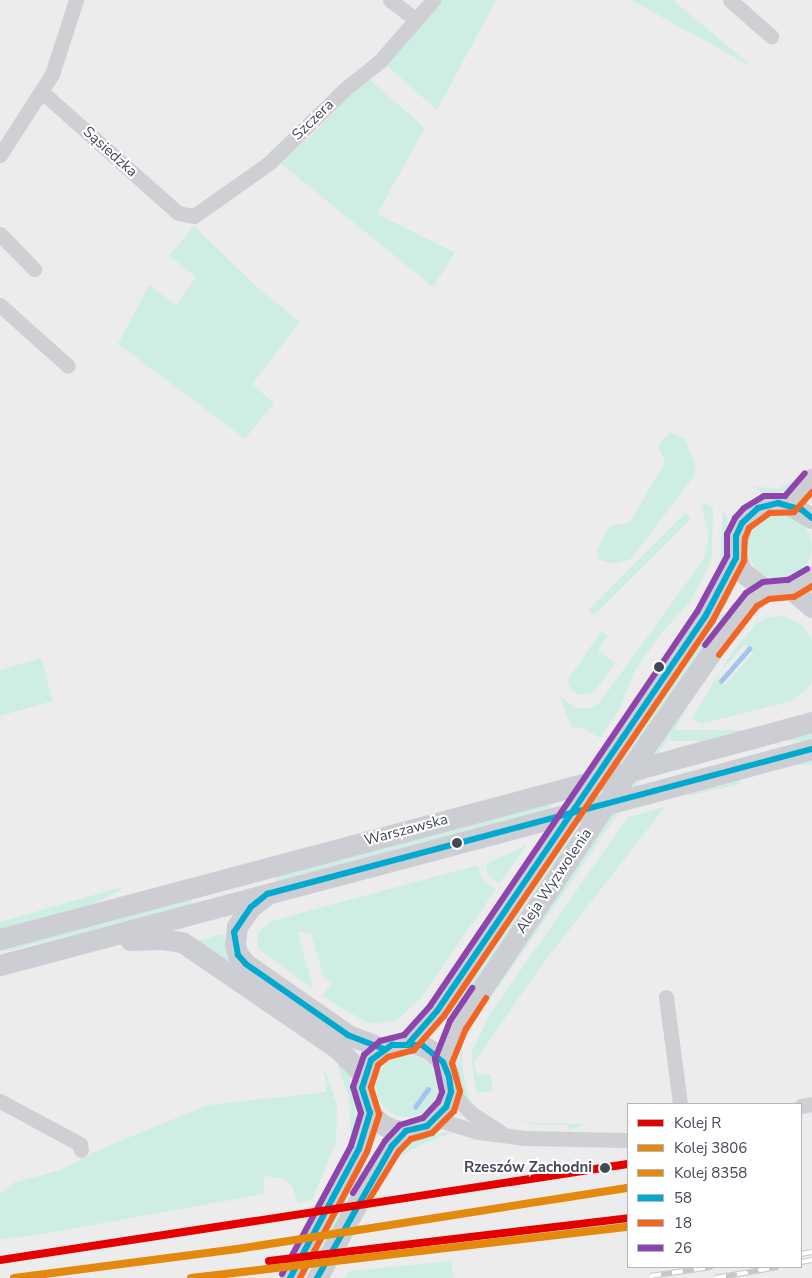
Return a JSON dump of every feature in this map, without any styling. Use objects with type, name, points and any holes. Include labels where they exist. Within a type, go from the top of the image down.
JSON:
[{"type":"main road","points":[[790,505],[812,479]]},
{"type":"main road","points":[[812,518],[790,505],[768,504],[749,515],[736,536],[736,558],[748,579],[766,590],[791,590],[812,576]]},
{"type":"main road","name":"Aleja Wyzwolenia","points":[[409,1043],[437,1012],[666,675],[717,597],[736,558]]},
{"type":"main road","name":"Aleja Wyzwolenia","points":[[443,1062],[458,1025],[616,789],[740,611],[766,590]]},
{"type":"main road","points":[[791,590],[812,607]]},
{"type":"main road","points":[[775,732],[812,708]]},
{"type":"main road","name":"Warszawska","points":[[0,939],[812,722]]},
{"type":"main road","name":"Warszawska","points":[[0,966],[812,749]]},
{"type":"main road","points":[[267,894],[251,907],[237,926],[235,945],[238,955],[246,964],[348,1035],[384,1049]]},
{"type":"main road","points":[[85,943],[162,939],[182,942],[338,1049],[364,1074]]},
{"type":"main road","points":[[409,1043],[422,1045],[443,1062],[451,1092],[446,1107],[436,1119],[427,1126],[406,1131],[391,1129],[370,1113],[364,1102],[364,1074],[371,1060],[384,1049],[409,1043]]},
{"type":"main road","points":[[290,1278],[352,1166],[370,1113]]},
{"type":"main road","points":[[317,1278],[381,1160],[406,1131]]},
{"type":"street","points":[[0,154],[41,92],[62,49],[76,0]]},
{"type":"street","points":[[390,0],[415,19]]},
{"type":"street","name":"Szczera","points":[[178,214],[194,216],[269,163],[346,89],[380,61],[433,0]]},
{"type":"street","points":[[730,0],[771,36]]},
{"type":"street","name":"Sąsiedzka","points":[[41,92],[178,214]]},
{"type":"street","points":[[0,234],[34,269]]},
{"type":"street","points":[[0,305],[68,366]]},
{"type":"street","points":[[666,998],[680,1103]]},
{"type":"street","points":[[451,1092],[471,1113],[503,1134]]},
{"type":"street","points":[[0,1101],[80,1144],[82,1150]]},
{"type":"street","points":[[436,1119],[478,1132],[555,1140],[627,1140]]},
{"type":"green space","points":[[431,0],[496,0],[437,110],[379,59]]},
{"type":"green space","points":[[631,0],[673,0],[754,68]]},
{"type":"green space","points":[[367,77],[425,128],[377,214],[455,253],[433,287],[279,162],[313,134]]},
{"type":"green space","points":[[194,226],[259,289],[300,322],[252,384],[274,403],[245,439],[118,344],[149,285],[176,305],[196,277],[169,256]]},
{"type":"green space","points":[[670,432],[685,439],[696,467],[694,476],[631,559],[613,564],[599,560],[597,550],[609,527],[630,522],[665,462],[658,445]]},
{"type":"green space","points":[[802,476],[791,488],[777,493],[765,493],[752,486],[778,489]]},
{"type":"green space","points":[[701,504],[710,505],[713,509],[712,553],[710,564],[690,602],[658,637],[633,674],[620,708],[600,738],[583,728],[571,727],[560,696],[576,708],[591,708],[600,702],[703,560],[709,535]]},
{"type":"green space","points":[[723,509],[728,521],[724,557],[711,586],[720,560]]},
{"type":"green space","points":[[685,513],[691,519],[594,616],[588,610]]},
{"type":"green space","points":[[780,515],[798,521],[806,529],[812,547],[806,565],[798,573],[780,579],[762,573],[754,565],[748,547],[754,529],[762,521]]},
{"type":"green space","points":[[718,612],[725,617],[455,1014],[449,1010]]},
{"type":"green space","points":[[783,615],[803,626],[812,641],[812,682],[809,687],[791,701],[701,724],[692,718],[717,677],[725,685],[753,653],[744,645],[719,674],[732,652],[755,625],[765,618]]},
{"type":"green space","points":[[601,631],[608,636],[598,651],[615,663],[594,692],[579,695],[570,689],[568,680]]},
{"type":"green space","points":[[41,658],[53,701],[0,716],[0,670]]},
{"type":"green space","points":[[698,687],[677,726],[579,871],[474,1022],[469,1025]]},
{"type":"green space","points":[[671,730],[812,730],[812,741],[671,741]]},
{"type":"green space","points":[[781,757],[812,757],[812,765],[781,765]]},
{"type":"green space","points":[[738,777],[741,784],[688,796],[693,789]]},
{"type":"green space","points":[[555,800],[549,810],[277,883],[275,874]]},
{"type":"green space","points":[[665,807],[541,966],[474,1063],[477,1075],[491,1074],[493,1091],[476,1093],[471,1053],[490,1014],[628,817]]},
{"type":"green space","points":[[527,845],[499,884],[488,875],[486,864]]},
{"type":"green space","points":[[478,865],[481,878],[496,889],[421,998],[397,1020],[377,1024],[364,1021],[322,996],[332,983],[323,976],[311,933],[298,932],[313,989],[258,949],[257,933],[271,921]]},
{"type":"green space","points":[[121,887],[121,890],[87,907],[0,930],[0,922]]},
{"type":"green space","points":[[191,897],[193,905],[1,953],[0,945]]},
{"type":"green space","points":[[218,935],[225,935],[225,943],[337,1035],[198,941]]},
{"type":"green space","points":[[462,1038],[463,1071],[470,1102],[462,1094],[458,1066]]},
{"type":"green space","points":[[401,1055],[413,1055],[429,1064],[436,1074],[438,1086],[436,1098],[429,1108],[413,1117],[401,1117],[390,1112],[381,1103],[376,1092],[376,1080],[381,1069],[390,1060]]},
{"type":"green space","points":[[338,1060],[349,1075],[356,1111],[357,1121],[351,1137],[349,1097],[338,1068]]},
{"type":"green space","points":[[324,1067],[337,1105],[336,1142],[312,1200],[298,1203],[292,1186],[285,1179],[264,1176],[264,1194],[36,1235],[0,1239],[0,1194],[13,1183],[60,1170],[103,1148],[208,1105],[326,1092]]},
{"type":"green space","points":[[495,1116],[532,1123],[587,1124],[569,1130],[568,1125],[532,1124]]},
{"type":"green space","points":[[454,1132],[422,1144],[394,1160],[412,1142],[437,1133]]},
{"type":"green space","points":[[362,1162],[369,1166],[304,1278],[296,1276]]},
{"type":"green space","points":[[451,1261],[454,1278],[345,1278],[349,1271]]},
{"type":"waterway","points":[[721,681],[749,649]]},
{"type":"waterway","points":[[415,1107],[428,1089]]},
{"type":"railway","points":[[802,1254],[812,1252]]},
{"type":"railway","points":[[802,1262],[812,1260]]},
{"type":"railway","points":[[650,1276],[705,1268]]},
{"type":"railway","points":[[715,1278],[772,1268]]},
{"type":"rail line","name":"R","points":[[0,1260],[627,1164]]},
{"type":"rail line","name":"3806","points":[[14,1278],[237,1249],[627,1188]]},
{"type":"rail line","name":"R","points":[[269,1261],[627,1218]]},
{"type":"rail line","name":"8358","points":[[191,1278],[627,1227]]},
{"type":"transit line","name":"26","points":[[282,1274],[351,1146],[361,1113],[353,1087],[364,1055],[380,1041],[404,1035],[430,1006],[697,612],[727,556],[727,534],[735,518],[744,508],[764,496],[785,496],[805,473]]},
{"type":"transit line","name":"18","points":[[300,1278],[367,1152],[379,1114],[371,1087],[378,1065],[388,1057],[414,1050],[444,1016],[712,622],[744,561],[745,538],[749,528],[770,513],[794,512],[812,492]]},
{"type":"transit line","name":"58","points":[[409,1043],[437,1011],[705,617],[736,558],[736,536],[742,523],[758,508],[778,503],[802,510],[812,518]]},
{"type":"transit line","name":"26","points":[[705,645],[746,593],[763,582],[788,580],[807,569]]},
{"type":"transit line","name":"18","points":[[719,655],[757,606],[769,599],[794,597],[812,586]]},
{"type":"transit line","name":"58","points":[[384,1049],[348,1035],[246,964],[238,955],[234,932],[251,907],[267,894],[812,749]]},
{"type":"transit line","name":"26","points":[[353,1193],[385,1141],[400,1125],[423,1118],[438,1102],[442,1092],[435,1059],[450,1021],[472,988]]},
{"type":"transit line","name":"18","points":[[367,1203],[399,1151],[411,1139],[432,1133],[454,1111],[460,1091],[452,1063],[466,1029],[486,998]]},
{"type":"transit line","name":"58","points":[[290,1278],[359,1149],[370,1113],[362,1088],[371,1060],[392,1045],[422,1045],[443,1062],[449,1077],[451,1092],[446,1107],[427,1126],[406,1131],[392,1146],[317,1278]]},
{"type":"place","name":"Rzeszów Zachodni","points":[[605,1168]]}]
